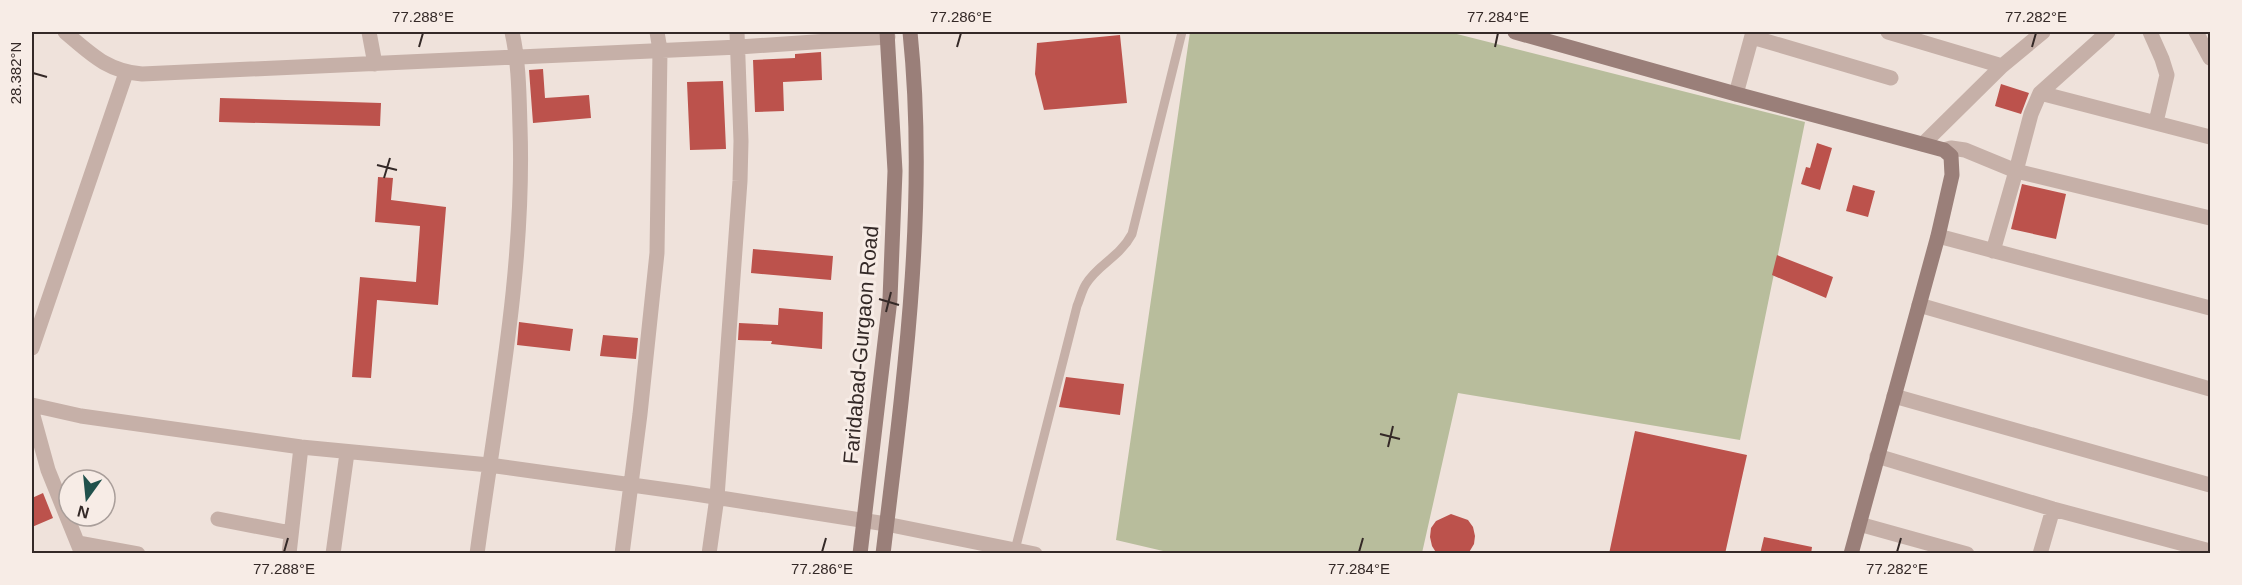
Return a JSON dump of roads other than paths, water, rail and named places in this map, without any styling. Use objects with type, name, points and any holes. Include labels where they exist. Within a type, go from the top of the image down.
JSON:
[{"type":"main road","name":"Faridabad-Gurgaon Road","points":[[883,554],[915,259],[917,135],[910,32]]},
{"type":"main road","points":[[1515,32],[1535,34],[1736,94],[1923,144],[1944,150],[1951,156],[1953,165],[1938,236],[1851,554]]},
{"type":"main road","name":"Faridabad-Gurgaon Road","points":[[860,554],[890,299],[895,171],[888,34]]},
{"type":"street","points":[[65,32],[112,69],[126,73],[157,74],[660,50],[738,39],[888,34]]},
{"type":"street","points":[[369,32],[375,64]]},
{"type":"street","points":[[477,554],[518,247],[522,179],[517,57],[512,32]]},
{"type":"street","points":[[622,554],[657,253],[660,50],[657,32]]},
{"type":"street","points":[[1888,32],[2002,66]]},
{"type":"street","points":[[1923,144],[2002,66],[2043,32]]},
{"type":"street","points":[[1993,251],[2031,114],[2040,93],[2108,32]]},
{"type":"street","points":[[2150,32],[2167,75],[2156,122]]},
{"type":"street","points":[[2196,32],[2211,58]]},
{"type":"street","points":[[1736,94],[1753,34],[1891,78]]},
{"type":"street","points":[[710,554],[717,497],[740,181],[738,39]]},
{"type":"street","points":[[32,348],[126,73]]},
{"type":"street","points":[[2040,93],[2211,137]]},
{"type":"street","points":[[1944,150],[1958,149],[1975,153],[2016,171],[2211,218]]},
{"type":"street","points":[[1938,236],[2211,308]]},
{"type":"street","points":[[1919,305],[2211,388]]},
{"type":"street","points":[[1894,396],[2211,485]]},
{"type":"street","points":[[32,405],[81,416],[301,447],[489,465],[717,497],[886,524],[1035,554]]},
{"type":"street","points":[[32,412],[48,470],[80,548],[138,554]]},
{"type":"street","points":[[289,554],[301,447]]},
{"type":"street","points":[[333,554],[347,453]]},
{"type":"street","points":[[1877,456],[2053,509],[2211,551]]},
{"type":"street","points":[[2040,554],[2053,509]]},
{"type":"street","points":[[218,519],[291,533]]},
{"type":"street","points":[[1859,524],[1967,554]]},
{"type":"lane","points":[[1015,550],[1077,306],[1086,284],[1099,269],[1117,256],[1132,234],[1182,32]]}]
